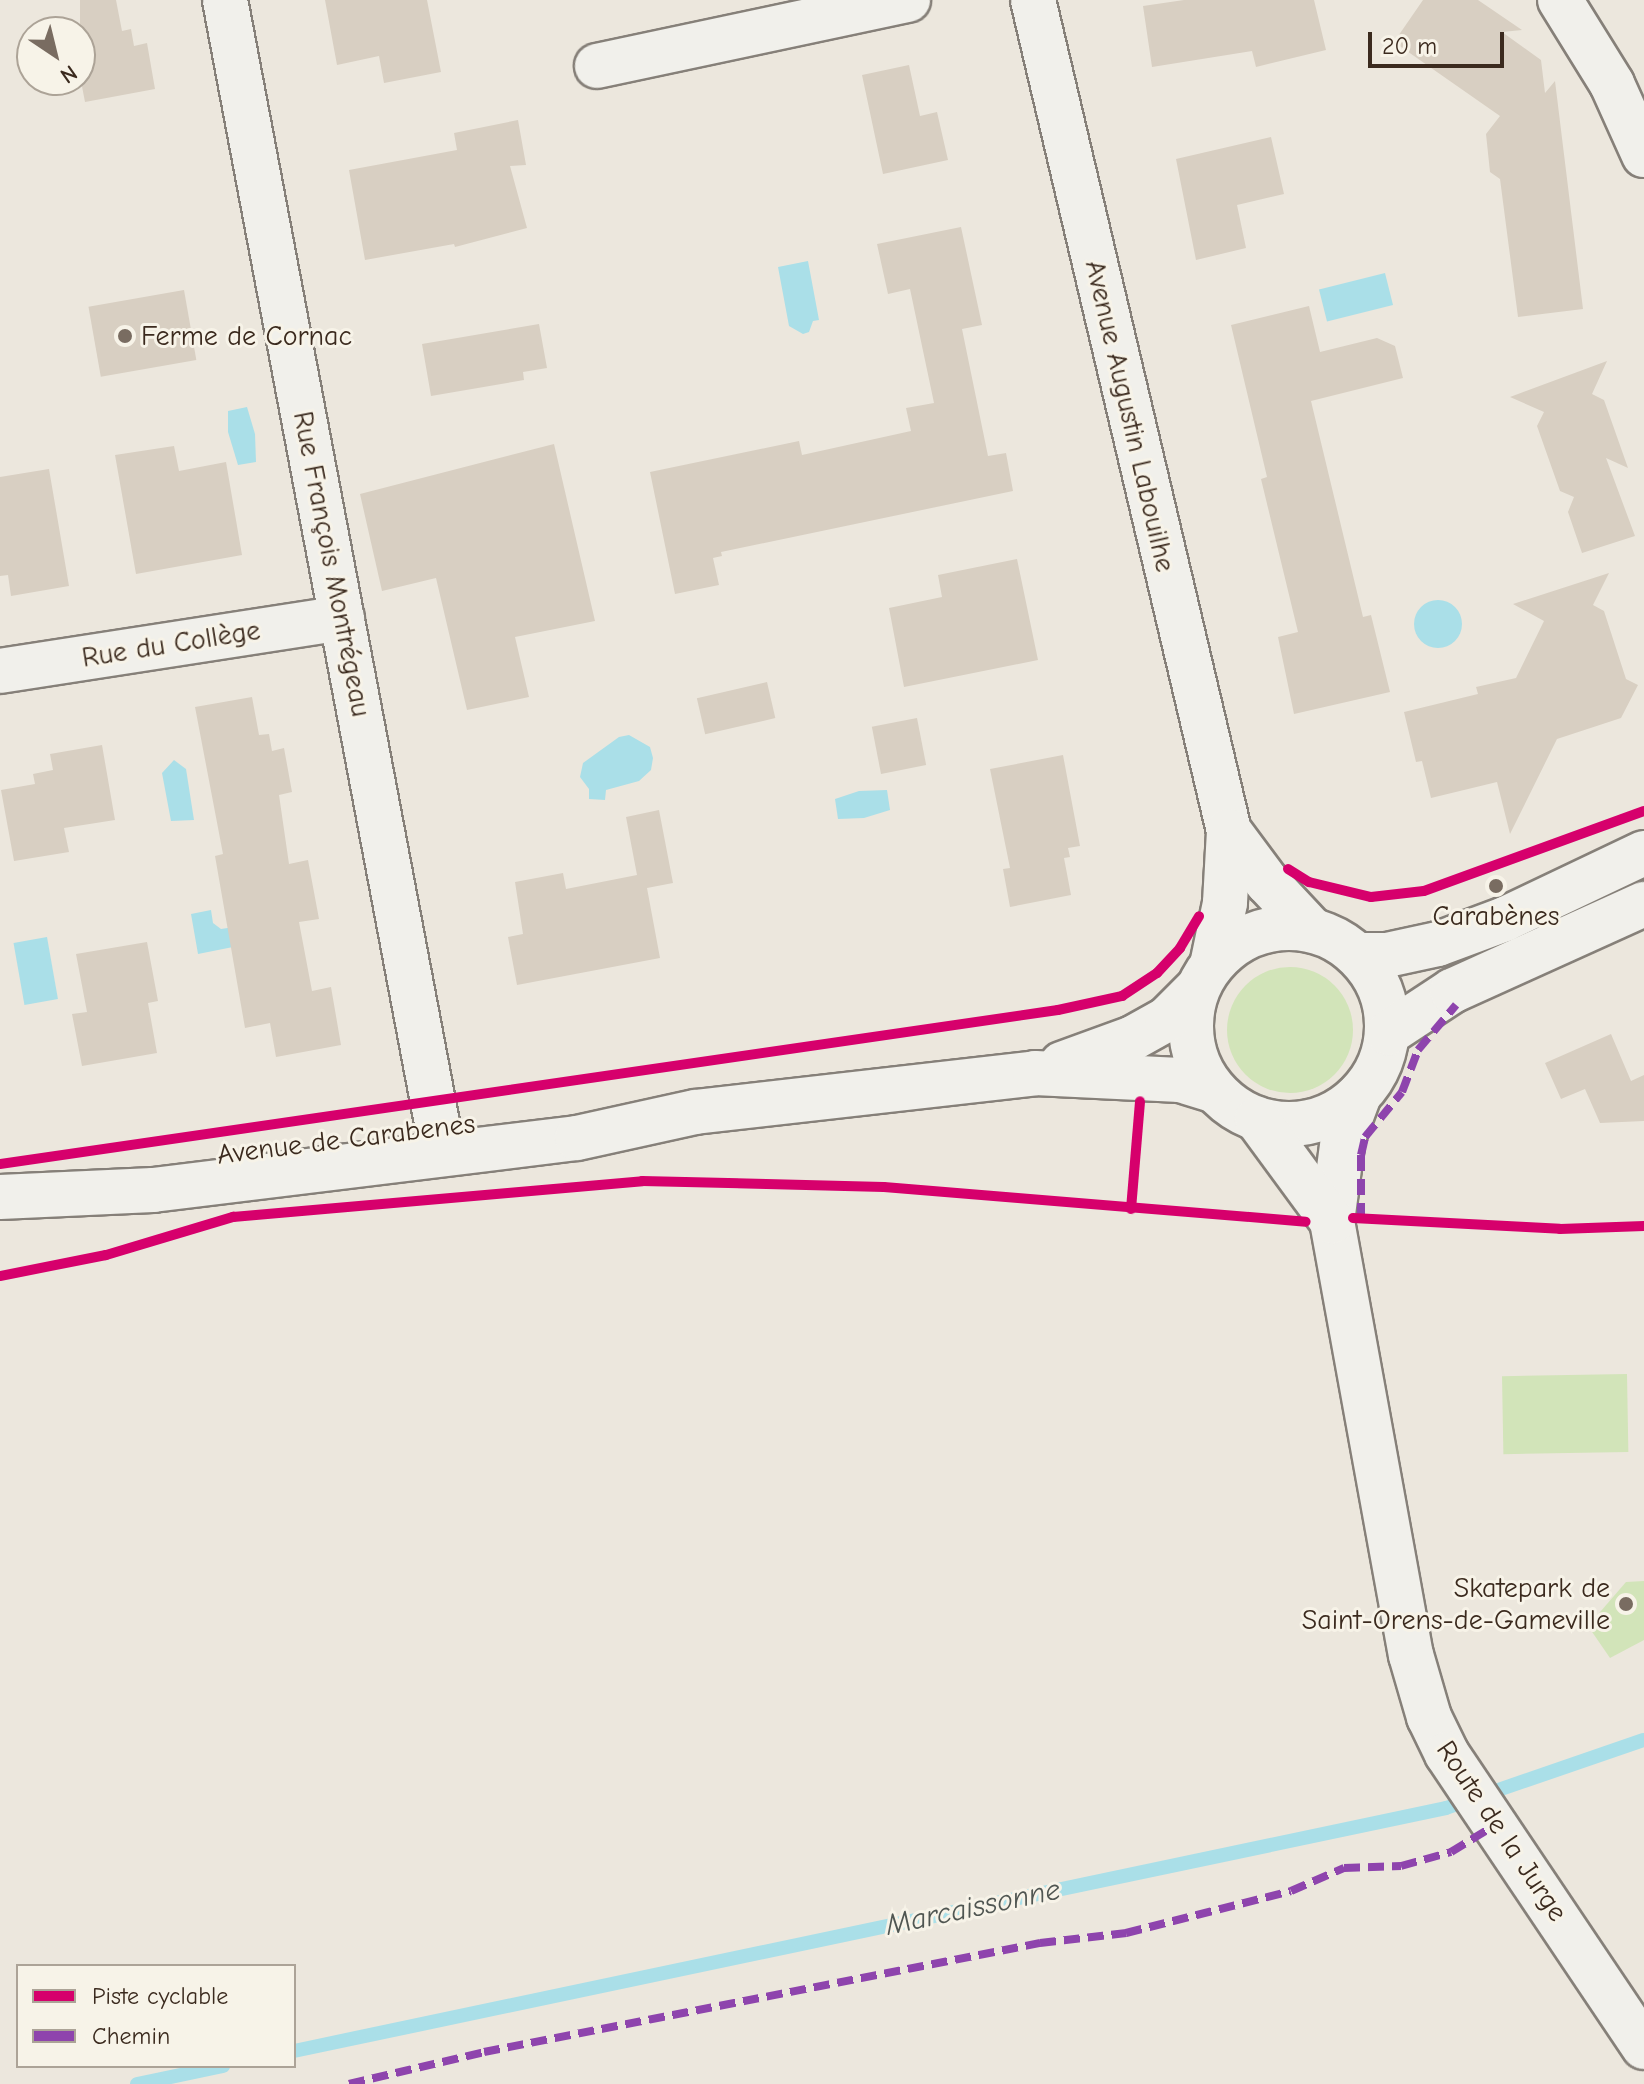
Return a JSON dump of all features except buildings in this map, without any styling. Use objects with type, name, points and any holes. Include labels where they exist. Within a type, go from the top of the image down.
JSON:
[{"type":"street","name":"Rue François Montrégeau","points":[[225,0],[438,1128]]},
{"type":"street","points":[[597,66],[908,0]]},
{"type":"street","name":"Avenue Augustin Labouilhe","points":[[1033,0],[1229,831],[1225,903],[1205,977]]},
{"type":"street","points":[[1560,0],[1612,84],[1644,155]]},
{"type":"street","name":"Rue du Collège","points":[[0,671],[342,618]]},
{"type":"street","name":"Avenue Augustin Labouilhe","points":[[1229,831],[1267,882],[1311,929]]},
{"type":"street","points":[[1359,955],[1387,955],[1438,944],[1505,919],[1644,853]]},
{"type":"street","points":[[1388,1033],[1452,991],[1644,904]]},
{"type":"street","points":[[1274,928],[1311,929],[1330,936],[1359,955],[1382,991],[1388,1033],[1379,1067],[1359,1095],[1329,1116],[1293,1124],[1257,1119],[1229,1104],[1213,1090],[1199,1067],[1192,1041],[1191,1015],[1205,977],[1240,941],[1274,928]]},
{"type":"street","name":"Avenue de Carabenes","points":[[1035,1073],[1133,1038],[1167,1019],[1205,977]]},
{"type":"street","name":"Avenue de Carabenes","points":[[0,1196],[168,1188],[577,1138],[695,1112],[1035,1073],[1167,1078],[1213,1090]]},
{"type":"street","name":"Route de la Jurge","points":[[1359,1095],[1343,1138],[1332,1221],[1411,1655],[1429,1717],[1447,1754],[1497,1824],[1644,2047]]},
{"type":"street","name":"Avenue de Carabenes","points":[[0,1196],[149,1162],[569,1111],[695,1112]]},
{"type":"street","name":"Route de la Jurge","points":[[1257,1119],[1332,1221]]},
{"type":"green space","points":[[1290,967],[1314,972],[1335,985],[1348,1006],[1353,1030],[1348,1054],[1335,1075],[1314,1088],[1290,1093],[1266,1088],[1245,1075],[1232,1054],[1227,1030],[1232,1006],[1245,985],[1266,972]]},
{"type":"green space","points":[[1627,1374],[1628,1452],[1503,1454],[1502,1376]]},
{"type":"green space","name":"Skatepark de Saint-Orens-de-Gameville","points":[[1644,1581],[1644,1640],[1610,1658],[1588,1626],[1626,1582]]},
{"type":"water","points":[[808,261],[819,320],[813,321],[809,332],[803,334],[789,326],[778,267]]},
{"type":"water","points":[[1385,273],[1393,305],[1327,321],[1319,289]]},
{"type":"water","points":[[247,407],[255,434],[256,462],[238,465],[228,432],[228,411]]},
{"type":"water","points":[[1438,600],[1455,607],[1462,624],[1455,641],[1438,648],[1421,641],[1414,624],[1421,607]]},
{"type":"water","points":[[629,735],[650,747],[653,758],[651,770],[639,781],[606,790],[605,800],[589,799],[589,789],[580,777],[583,763],[619,737]]},
{"type":"water","points":[[174,760],[186,769],[194,820],[171,821],[162,773]]},
{"type":"water","points":[[887,790],[890,810],[864,818],[838,819],[835,799],[859,791]]},
{"type":"water","points":[[211,910],[213,923],[221,929],[234,927],[238,946],[198,954],[191,914]]},
{"type":"water","points":[[47,937],[58,999],[24,1005],[14,943]]},
{"type":"waterway","name":"Marcaissonne","points":[[296,2051],[1446,1808],[1644,1740]]},
{"type":"waterway","name":"Marcaissonne","points":[[137,2084],[213,2068]]},
{"type":"marked path","points":[[1361,1219],[1361,1155],[1365,1137],[1402,1092],[1418,1050],[1456,1005]]},
{"type":"marked path","points":[[349,2084],[484,2052],[1040,1943],[1126,1933],[1291,1891],[1344,1868],[1401,1866],[1451,1852],[1497,1824]]},
{"type":"cycle path","points":[[1288,869],[1309,882],[1371,897],[1424,891],[1644,811]]},
{"type":"cycle path","points":[[0,1164],[1058,1010],[1122,996],[1157,973],[1180,948],[1199,916]]},
{"type":"cycle path","points":[[1131,1209],[1140,1101]]},
{"type":"cycle path","points":[[0,1276],[106,1255],[233,1217],[642,1181],[884,1187],[1306,1222]]},
{"type":"cycle path","points":[[1353,1218],[1560,1229],[1644,1226]]},
{"type":"place","name":"Ferme de Cornac","points":[[125,336]]},
{"type":"place","name":"Carabènes","points":[[1496,886]]},
{"type":"place","name":"Skatepark de Saint-Orens-de-Gameville","points":[[1626,1604]]}]
